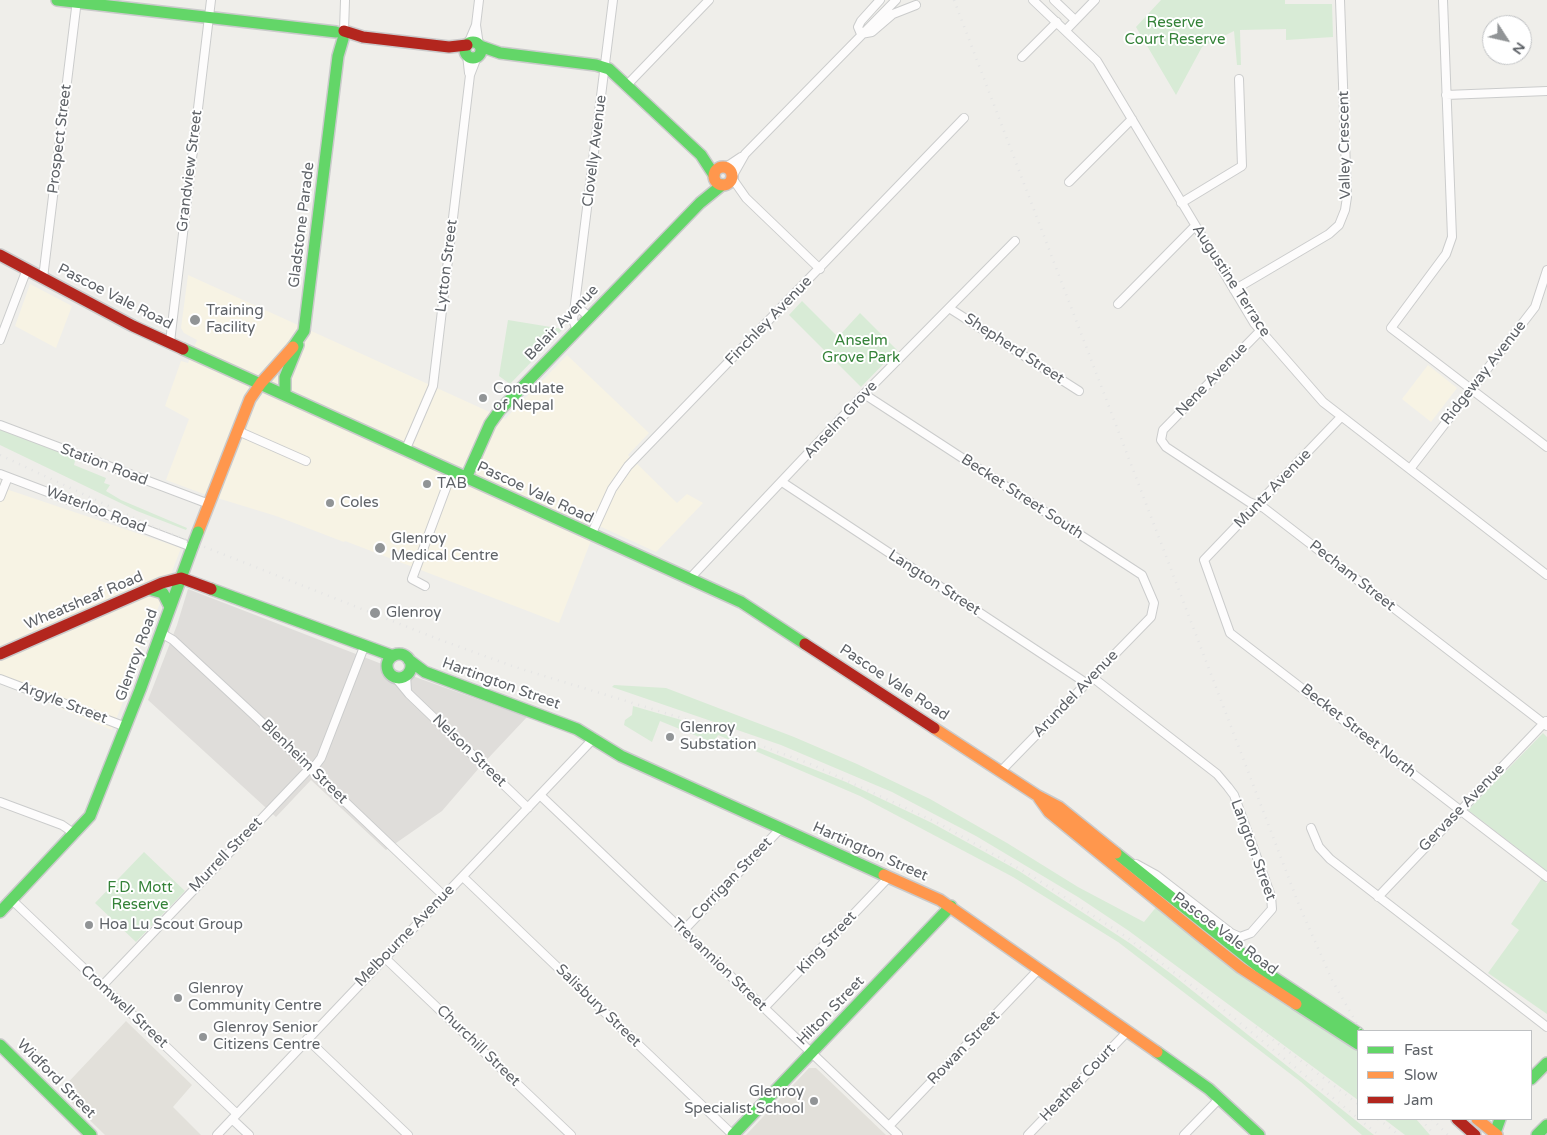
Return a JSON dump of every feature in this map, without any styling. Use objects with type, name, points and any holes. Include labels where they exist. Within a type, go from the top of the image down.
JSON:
[{"type":"main road","points":[[57,0],[605,67],[627,85],[723,176]]},
{"type":"main road","name":"Gladstone Parade","points":[[261,382],[302,336],[306,326],[340,34]]},
{"type":"main road","name":"Belair Avenue","points":[[466,478],[494,417],[700,203],[712,185],[723,176]]},
{"type":"main road","name":"Pascoe Vale Road","points":[[0,254],[133,326],[261,382],[405,451],[741,602],[1038,796],[1059,807],[1264,971],[1355,1031]]},
{"type":"main road","points":[[285,394],[285,377],[302,336]]},
{"type":"main road","name":"Glenroy Road","points":[[0,912],[75,834],[94,809],[192,546],[250,399],[261,382]]},
{"type":"main road","points":[[181,578],[377,652],[390,661]]},
{"type":"main road","name":"Wheatsheaf Road","points":[[0,654],[149,589],[181,578]]},
{"type":"main road","points":[[149,589],[163,594],[170,607]]},
{"type":"main road","points":[[400,655],[409,660],[410,667],[403,675],[389,672],[390,661],[400,655]]},
{"type":"main road","name":"Hartington Street","points":[[409,660],[425,672],[564,724],[594,738],[621,756],[951,906],[1220,1098],[1259,1135]]},
{"type":"main road","name":"Hartington Street","points":[[403,675],[425,672]]},
{"type":"main road","name":"Pascoe Vale Road","points":[[1038,796],[1049,812],[1196,933],[1264,983],[1357,1043]]},
{"type":"main road","name":"Hilton Street","points":[[733,1135],[951,906]]},
{"type":"main road","name":"Widford Street","points":[[0,1045],[91,1135]]},
{"type":"main road","points":[[1532,1078],[1547,1063]]},
{"type":"main road","points":[[1458,1120],[1475,1135]]},
{"type":"main road","points":[[1478,1120],[1496,1134],[1500,1120]]},
{"type":"main road","points":[[1537,1135],[1547,1125]]},
{"type":"street","name":"Grandview Street","points":[[170,342],[211,0]]},
{"type":"street","name":"Gladstone Parade","points":[[340,34],[345,0]]},
{"type":"street","name":"Lytton Street","points":[[405,451],[433,386],[479,0]]},
{"type":"street","name":"Clovelly Avenue","points":[[576,330],[573,320],[577,301],[613,0]]},
{"type":"street","points":[[627,85],[709,0]]},
{"type":"street","points":[[861,34],[858,27],[861,21],[880,0]]},
{"type":"street","points":[[723,176],[896,0]]},
{"type":"street","name":"Augustine Terrace","points":[[1033,0],[1097,61],[1260,331],[1323,402],[1547,575]]},
{"type":"street","points":[[1054,0],[1076,20]]},
{"type":"street","points":[[1066,30],[1095,0]]},
{"type":"street","name":"Valley Crescent","points":[[1234,290],[1329,234],[1339,225],[1346,210],[1348,197],[1340,0]]},
{"type":"street","points":[[1443,0],[1452,237],[1446,254],[1391,328],[1547,447]]},
{"type":"street","name":"Prospect Street","points":[[43,278],[76,1]]},
{"type":"street","points":[[861,34],[872,32],[893,14],[916,5]]},
{"type":"street","points":[[1022,57],[1057,22]]},
{"type":"street","points":[[1182,203],[1242,166],[1238,78]]},
{"type":"street","points":[[1446,95],[1547,91]]},
{"type":"street","name":"Finchley Avenue","points":[[591,536],[612,489],[628,466],[964,118]]},
{"type":"street","points":[[1069,182],[1132,119]]},
{"type":"street","points":[[723,176],[745,154]]},
{"type":"street","points":[[723,176],[820,269]]},
{"type":"street","points":[[1118,304],[1195,226]]},
{"type":"street","name":"Anselm Grove","points":[[691,580],[694,574],[864,394],[1015,241]]},
{"type":"street","points":[[0,340],[27,269]]},
{"type":"street","name":"Ridgeway Avenue","points":[[1410,469],[1535,307],[1547,270]]},
{"type":"street","points":[[577,301],[579,308],[589,317]]},
{"type":"street","name":"Shepherd Street","points":[[949,308],[1079,391]]},
{"type":"street","name":"Nene Avenue","points":[[1163,430],[1260,331]]},
{"type":"street","name":"Becket Street South","points":[[864,394],[1142,575],[1154,603],[1150,617]]},
{"type":"street","name":"Muntz Avenue","points":[[1204,560],[1341,417]]},
{"type":"street","name":"Station Road","points":[[0,425],[209,504]]},
{"type":"street","name":"Pecham Street","points":[[1163,430],[1162,440],[1166,447],[1264,508],[1546,723]]},
{"type":"street","points":[[238,431],[306,461]]},
{"type":"street","points":[[425,586],[412,578],[452,472]]},
{"type":"street","points":[[0,497],[4,475]]},
{"type":"street","name":"Waterloo Road","points":[[4,475],[192,546]]},
{"type":"street","name":"Langton Street","points":[[782,482],[1089,680],[1217,774],[1234,795],[1271,896],[1272,910],[1256,928],[1243,937],[1231,933],[1156,874],[1128,862]]},
{"type":"street","name":"Becket Street North","points":[[1204,560],[1230,633],[1547,877]]},
{"type":"street","name":"Arundel Avenue","points":[[1001,771],[1150,617]]},
{"type":"street","name":"Blenheim Street","points":[[161,633],[173,640],[444,896]]},
{"type":"street","name":"Murrell Street","points":[[102,986],[321,758],[364,647]]},
{"type":"street","name":"Nelson Street","points":[[403,675],[407,691],[410,695],[528,808]]},
{"type":"street","name":"Argyle Street","points":[[0,679],[126,726]]},
{"type":"street","name":"Gervase Avenue","points":[[1378,897],[1546,723]]},
{"type":"street","name":"Melbourne Avenue","points":[[216,1135],[594,738]]},
{"type":"street","name":"Trevannion Street","points":[[540,795],[898,1135]]},
{"type":"street","points":[[0,802],[62,825],[75,834]]},
{"type":"street","name":"Corrigan Street","points":[[683,931],[781,828]]},
{"type":"street","points":[[1311,828],[1316,843],[1324,853],[1547,1028]]},
{"type":"street","name":"Salisbury Street","points":[[463,877],[733,1135]]},
{"type":"street","name":"King Street","points":[[764,1008],[889,877]]},
{"type":"street","name":"Cromwell Street","points":[[12,900],[234,1116],[249,1135]]},
{"type":"street","name":"Churchill Street","points":[[385,958],[571,1135]]},
{"type":"street","name":"Rowan Street","points":[[889,1126],[1039,969]]},
{"type":"street","name":"Heather Court","points":[[1028,1135],[1128,1031]]},
{"type":"street","points":[[307,1039],[408,1135]]},
{"type":"street","points":[[1184,1135],[1220,1098]]},
{"type":"shaded area","points":[[188,275],[505,419],[567,355],[649,433],[628,455],[677,503],[687,494],[703,503],[656,552],[597,525],[559,623],[345,541],[166,480],[189,419],[165,406],[181,361],[188,363],[197,340],[184,333],[181,328]]},
{"type":"shaded area","points":[[30,284],[72,306],[56,348],[15,326]]},
{"type":"shaded area","points":[[1428,365],[1457,388],[1431,422],[1402,399]]},
{"type":"shaded area","points":[[0,487],[181,548],[145,642],[140,646],[123,690],[126,694],[112,730],[0,683]]},
{"type":"shaded area","points":[[188,589],[418,678],[527,717],[442,811],[386,850],[311,780],[276,817],[148,700],[177,625]]},
{"type":"shaded area","points":[[126,1021],[192,1085],[173,1107],[201,1135],[105,1135],[60,1091]]},
{"type":"shaded area","name":"Glenroy Specialist School","points":[[809,1068],[816,1068],[886,1135],[746,1135]]},
{"type":"green space","name":"Reserve Court Reserve","points":[[1161,0],[1285,0],[1285,4],[1332,4],[1333,37],[1286,40],[1286,29],[1240,30],[1241,65],[1237,65],[1234,31],[1202,47],[1176,95],[1136,27]]},
{"type":"green space","name":"Anselm Grove Park","points":[[802,301],[838,337],[860,313],[897,350],[861,387],[789,315]]},
{"type":"green space","points":[[508,320],[563,329],[510,384],[499,376]]},
{"type":"green space","points":[[0,428],[76,457],[74,465],[106,478],[104,483],[110,485],[106,491],[121,500],[187,528],[186,530],[137,511],[0,445]]},
{"type":"green space","points":[[614,685],[666,688],[794,737],[857,764],[930,799],[1007,843],[1078,887],[1144,922],[1157,906],[1357,1049],[1357,1099],[1129,931],[1078,897],[976,836],[892,792],[781,745],[612,687]]},
{"type":"green space","points":[[633,706],[709,728],[846,782],[932,823],[1019,871],[1131,944],[1374,1135],[1362,1135],[1301,1082],[1118,942],[1013,877],[860,796],[718,735],[714,743],[660,721],[652,742],[624,725],[625,720],[632,715]]},
{"type":"green space","points":[[1543,733],[1547,737],[1547,871],[1468,810]]},
{"type":"green space","name":"F.D. Mott Reserve","points":[[144,852],[185,891],[136,942],[95,903]]},
{"type":"green space","points":[[1542,878],[1547,883],[1547,1014],[1488,973],[1519,930],[1511,924]]},
{"type":"green space","points":[[1385,1120],[1417,1120],[1430,1135],[1405,1135]]},
{"type":"railway","points":[[954,0],[1299,905],[1332,980],[1360,1030]]},
{"type":"railway","points":[[0,455],[149,525],[438,639],[515,667],[711,727],[813,765],[940,824],[1032,876],[1125,936],[1214,1002],[1357,1117]]},
{"type":"railway","points":[[1256,1027],[1357,1103]]},
{"type":"railway","points":[[1360,1120],[1379,1135]]},
{"type":"railway","points":[[1379,1120],[1399,1135]]},
{"type":"railway","points":[[1422,1120],[1434,1135]]},
{"type":"railway","points":[[1433,1120],[1448,1135]]},
{"type":"traffic: fast","points":[[57,0],[336,32]]},
{"type":"traffic: fast","points":[[293,347],[304,331],[338,56],[343,39]]},
{"type":"traffic: fast","points":[[473,42],[479,44],[481,50],[479,56],[473,58],[467,56],[465,50],[467,44],[473,42]]},
{"type":"traffic: fast","points":[[480,46],[500,53],[596,65],[609,69],[701,155],[714,175]]},
{"type":"traffic: fast","points":[[466,478],[490,424],[500,410],[700,203],[722,185]]},
{"type":"traffic: fast","points":[[285,394],[285,377],[298,345]]},
{"type":"traffic: fast","points":[[183,349],[741,602],[805,644]]},
{"type":"traffic: fast","points":[[193,545],[198,532]]},
{"type":"traffic: fast","points":[[0,912],[90,816],[140,690],[193,545]]},
{"type":"traffic: fast","points":[[149,589],[163,593],[170,607]]},
{"type":"traffic: fast","points":[[211,589],[393,656]]},
{"type":"traffic: fast","points":[[399,654],[407,658],[411,666],[407,674],[399,678],[391,674],[387,666],[391,658],[399,654]]},
{"type":"traffic: fast","points":[[409,660],[425,672],[577,729],[621,756],[884,875]]},
{"type":"traffic: fast","points":[[1116,853],[1264,971],[1357,1032]]},
{"type":"traffic: fast","points":[[733,1135],[951,906]]},
{"type":"traffic: fast","points":[[1296,1004],[1357,1043]]},
{"type":"traffic: fast","points":[[0,1045],[91,1135]]},
{"type":"traffic: fast","points":[[1157,1052],[1209,1089],[1259,1135]]},
{"type":"traffic: fast","points":[[1532,1078],[1547,1063]]},
{"type":"traffic: fast","points":[[1495,1133],[1500,1120]]},
{"type":"traffic: fast","points":[[1537,1135],[1547,1125]]},
{"type":"traffic: slow","points":[[723,167],[729,170],[732,176],[729,182],[723,185],[717,182],[714,176],[717,170],[723,167]]},
{"type":"traffic: slow","points":[[198,532],[250,399],[261,383],[293,347]]},
{"type":"traffic: slow","points":[[934,728],[1038,796],[1059,807],[1116,853]]},
{"type":"traffic: slow","points":[[1039,798],[1049,812],[1197,933],[1241,968],[1296,1004]]},
{"type":"traffic: slow","points":[[884,875],[940,900],[1157,1052]]},
{"type":"traffic: slow","points":[[1478,1120],[1497,1135]]},
{"type":"traffic: jam","points":[[344,31],[363,37],[449,47],[467,45]]},
{"type":"traffic: jam","points":[[0,255],[133,326],[183,349]]},
{"type":"traffic: jam","points":[[0,654],[162,583],[181,578],[211,589]]},
{"type":"traffic: jam","points":[[805,644],[934,728]]},
{"type":"traffic: jam","points":[[1458,1120],[1475,1135]]},
{"type":"place","name":"Training Facility","points":[[195,320]]},
{"type":"place","name":"Consulate of Nepal","points":[[483,398]]},
{"type":"place","name":"TAB","points":[[427,484]]},
{"type":"place","name":"Coles","points":[[330,503]]},
{"type":"place","name":"Glenroy Medical Centre","points":[[380,548]]},
{"type":"place","name":"Glenroy","points":[[375,613]]},
{"type":"place","name":"Glenroy Substation","points":[[670,737]]},
{"type":"place","name":"Hoa Lu Scout Group","points":[[89,925]]},
{"type":"place","name":"Glenroy Community Centre","points":[[178,998]]},
{"type":"place","name":"Glenroy Senior Citizens Centre","points":[[203,1037]]},
{"type":"place","name":"Glenroy Specialist School","points":[[814,1101]]}]
